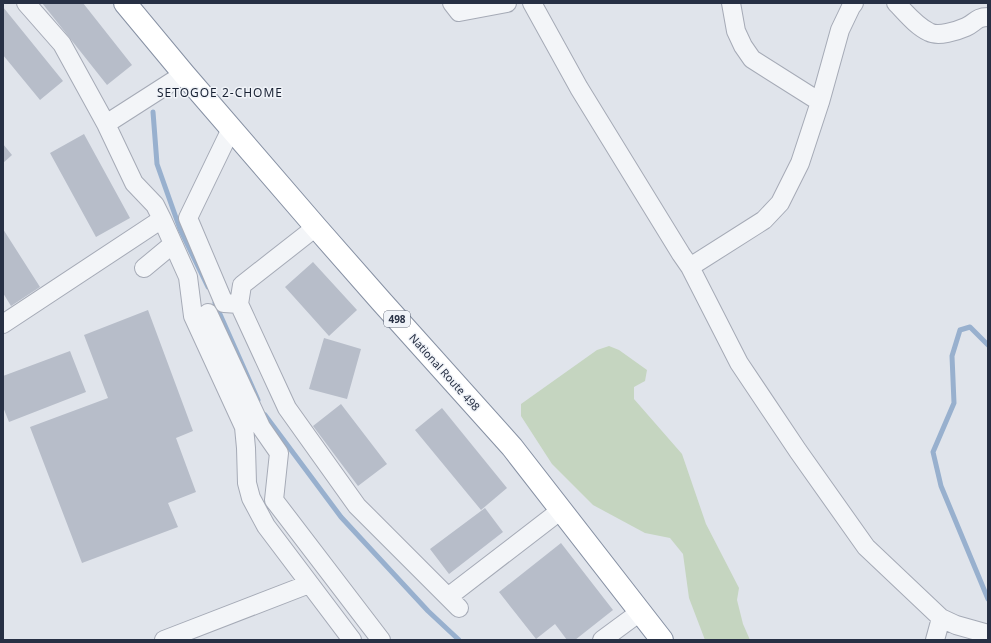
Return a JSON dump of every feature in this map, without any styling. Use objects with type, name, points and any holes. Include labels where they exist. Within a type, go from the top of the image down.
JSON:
[{"type":"highway","name":"National Route 498","points":[[125,3],[316,227],[512,447],[662,640]]},
{"type":"street","points":[[26,3],[62,44],[106,124],[134,183],[155,205],[188,277],[193,316],[202,316],[232,303],[242,285],[316,227]]},
{"type":"street","points":[[452,3],[459,12],[507,3]]},
{"type":"street","points":[[532,3],[579,88],[690,267],[739,363],[861,541],[941,618],[956,625],[988,634]]},
{"type":"street","points":[[731,3],[736,31],[743,46],[752,59],[820,102]]},
{"type":"street","points":[[690,267],[764,220],[780,203],[800,163],[820,102],[840,30],[854,3]]},
{"type":"street","points":[[896,3],[916,24],[930,33],[950,33],[968,26],[986,14]]},
{"type":"street","points":[[106,124],[184,74]]},
{"type":"street","points":[[231,129],[188,218],[287,408],[357,506],[453,602],[561,510]]},
{"type":"street","points":[[3,324],[162,219]]},
{"type":"street","points":[[144,268],[173,244]]},
{"type":"street","points":[[202,316],[244,427],[247,483],[252,498],[266,526],[352,640]]},
{"type":"street","points":[[202,316],[261,427],[279,453],[274,500],[381,640]]},
{"type":"street","points":[[164,640],[309,584]]},
{"type":"street","points":[[602,640],[640,612]]},
{"type":"street","points":[[935,640],[941,618]]},
{"type":"green space","points":[[609,346],[619,350],[647,370],[645,381],[634,387],[634,399],[682,454],[706,524],[739,588],[737,600],[743,624],[750,640],[705,640],[689,598],[683,554],[670,538],[645,533],[593,505],[552,464],[521,416],[521,404],[597,350]]},
{"type":"building","points":[[42,3],[83,3],[132,65],[107,85]]},
{"type":"building","points":[[3,7],[63,81],[40,100],[3,55]]},
{"type":"building","points":[[84,134],[130,218],[96,237],[50,153]]},
{"type":"building","points":[[3,144],[12,155],[3,163]]},
{"type":"building","points":[[3,229],[40,287],[11,306],[3,293]]},
{"type":"building","points":[[313,262],[357,310],[329,336],[285,287]]},
{"type":"building","points":[[148,310],[193,431],[176,438],[196,492],[168,503],[178,527],[82,563],[30,427],[108,398],[84,335]]},
{"type":"building","points":[[324,338],[361,349],[347,399],[309,389]]},
{"type":"building","points":[[70,351],[86,392],[9,422],[3,407],[3,376]]},
{"type":"building","points":[[341,404],[387,464],[358,486],[313,426]]},
{"type":"building","points":[[442,408],[507,488],[481,510],[415,430]]},
{"type":"building","points":[[485,508],[503,532],[449,574],[430,549]]},
{"type":"building","points":[[561,543],[613,610],[575,640],[567,640],[555,624],[536,639],[499,592]]},
{"type":"waterway","points":[[153,112],[157,164],[180,229],[208,287]]},
{"type":"waterway","points":[[215,303],[258,400]]},
{"type":"waterway","points":[[988,345],[970,327],[960,330],[952,356],[954,403],[933,452],[941,486],[988,599]]},
{"type":"waterway","points":[[265,415],[341,517],[428,611],[459,640]]},
{"type":"district","name":"SETOGOE 2-CHOME","points":[[220,92]]}]
